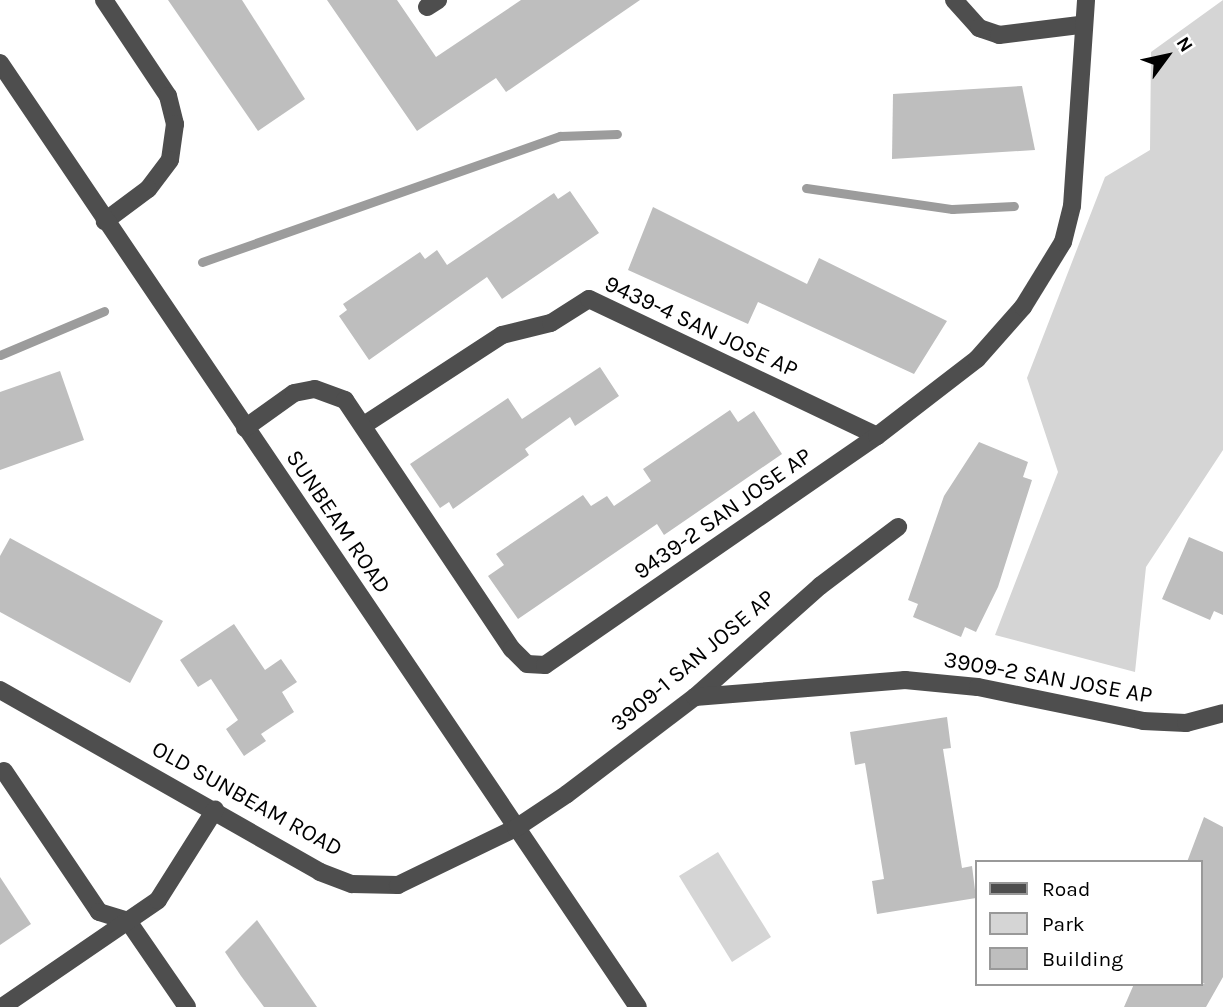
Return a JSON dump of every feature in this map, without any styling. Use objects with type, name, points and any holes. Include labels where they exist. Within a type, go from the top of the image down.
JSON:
[{"type":"street","points":[[104,0],[168,96],[175,124],[170,160],[148,189],[104,220]]},
{"type":"street","points":[[954,0],[979,28],[999,35],[1079,25]]},
{"type":"street","name":"9439-2 SAN JOSE AP","points":[[245,428],[294,393],[315,388],[345,400],[512,649],[527,664],[545,665],[877,436],[977,359],[1023,307],[1063,243],[1072,206],[1079,25],[1086,0]]},
{"type":"street","name":"SUNBEAM ROAD","points":[[0,63],[638,1007]]},
{"type":"street","name":"9439-4 SAN JOSE AP","points":[[364,425],[502,335],[551,323],[589,299],[877,436]]},
{"type":"street","name":"3909-1 SAN JOSE AP","points":[[516,828],[695,698],[820,586],[898,527]]},
{"type":"street","name":"3909-2 SAN JOSE AP","points":[[695,698],[905,680],[978,687],[1143,721],[1186,723],[1223,713]]},
{"type":"street","name":"OLD SUNBEAM ROAD","points":[[0,690],[320,872],[380,887],[427,874],[516,828]]},
{"type":"street","points":[[4,771],[99,912],[128,920],[187,1007]]},
{"type":"street","points":[[2,1007],[158,900],[215,810]]},
{"type":"green space","points":[[1223,0],[1223,450],[1146,567],[1135,672],[995,635],[1058,472],[1027,378],[1105,177],[1150,150],[1151,52]]},
{"type":"green space","points":[[718,852],[771,937],[732,962],[679,876]]},
{"type":"building","points":[[168,0],[242,0],[305,99],[258,131]]},
{"type":"building","points":[[327,0],[397,0],[436,57],[521,0],[640,0],[506,92],[496,78],[417,131]]},
{"type":"building","points":[[1022,86],[1035,150],[892,159],[893,94]]},
{"type":"building","points":[[570,191],[599,233],[502,299],[487,277],[369,360],[339,316],[347,310],[343,304],[420,252],[425,259],[437,250],[447,265],[554,193],[558,199]]},
{"type":"building","points":[[653,207],[807,284],[819,258],[947,321],[914,374],[758,302],[748,324],[628,270]]},
{"type":"building","points":[[600,367],[619,396],[575,426],[570,417],[525,449],[529,455],[453,509],[449,502],[440,508],[410,464],[508,398],[522,419]]},
{"type":"building","points":[[60,371],[84,440],[0,470],[0,392]]},
{"type":"building","points":[[730,410],[738,422],[754,411],[782,454],[664,535],[657,524],[518,619],[488,576],[504,565],[496,554],[583,495],[591,506],[607,496],[614,506],[651,481],[643,469]]},
{"type":"building","points":[[979,442],[1028,462],[1023,477],[1032,480],[998,587],[976,632],[965,627],[961,637],[913,617],[918,604],[908,600],[944,496]]},
{"type":"building","points":[[1189,537],[1223,552],[1223,615],[1214,611],[1210,620],[1162,599]]},
{"type":"building","points":[[10,538],[163,621],[130,683],[0,612],[0,556]]},
{"type":"building","points":[[234,624],[265,670],[281,659],[297,682],[282,692],[294,712],[261,734],[266,741],[244,756],[226,729],[238,720],[211,679],[198,687],[180,660]]},
{"type":"building","points":[[947,717],[951,748],[943,749],[962,868],[972,866],[974,898],[877,914],[872,881],[884,879],[865,763],[855,765],[850,732]]},
{"type":"building","points":[[1204,817],[1223,827],[1223,977],[1206,1007],[1124,1007],[1133,986],[1205,984],[1202,983],[1202,860],[1188,860]]},
{"type":"building","points":[[0,877],[31,924],[0,945]]},
{"type":"building","points":[[257,920],[317,1007],[264,1007],[241,976],[225,952]]},
{"type":"waterway","points":[[202,262],[560,136],[617,134]]},
{"type":"waterway","points":[[806,188],[952,209],[1014,206]]},
{"type":"waterway","points":[[0,355],[104,311]]}]
